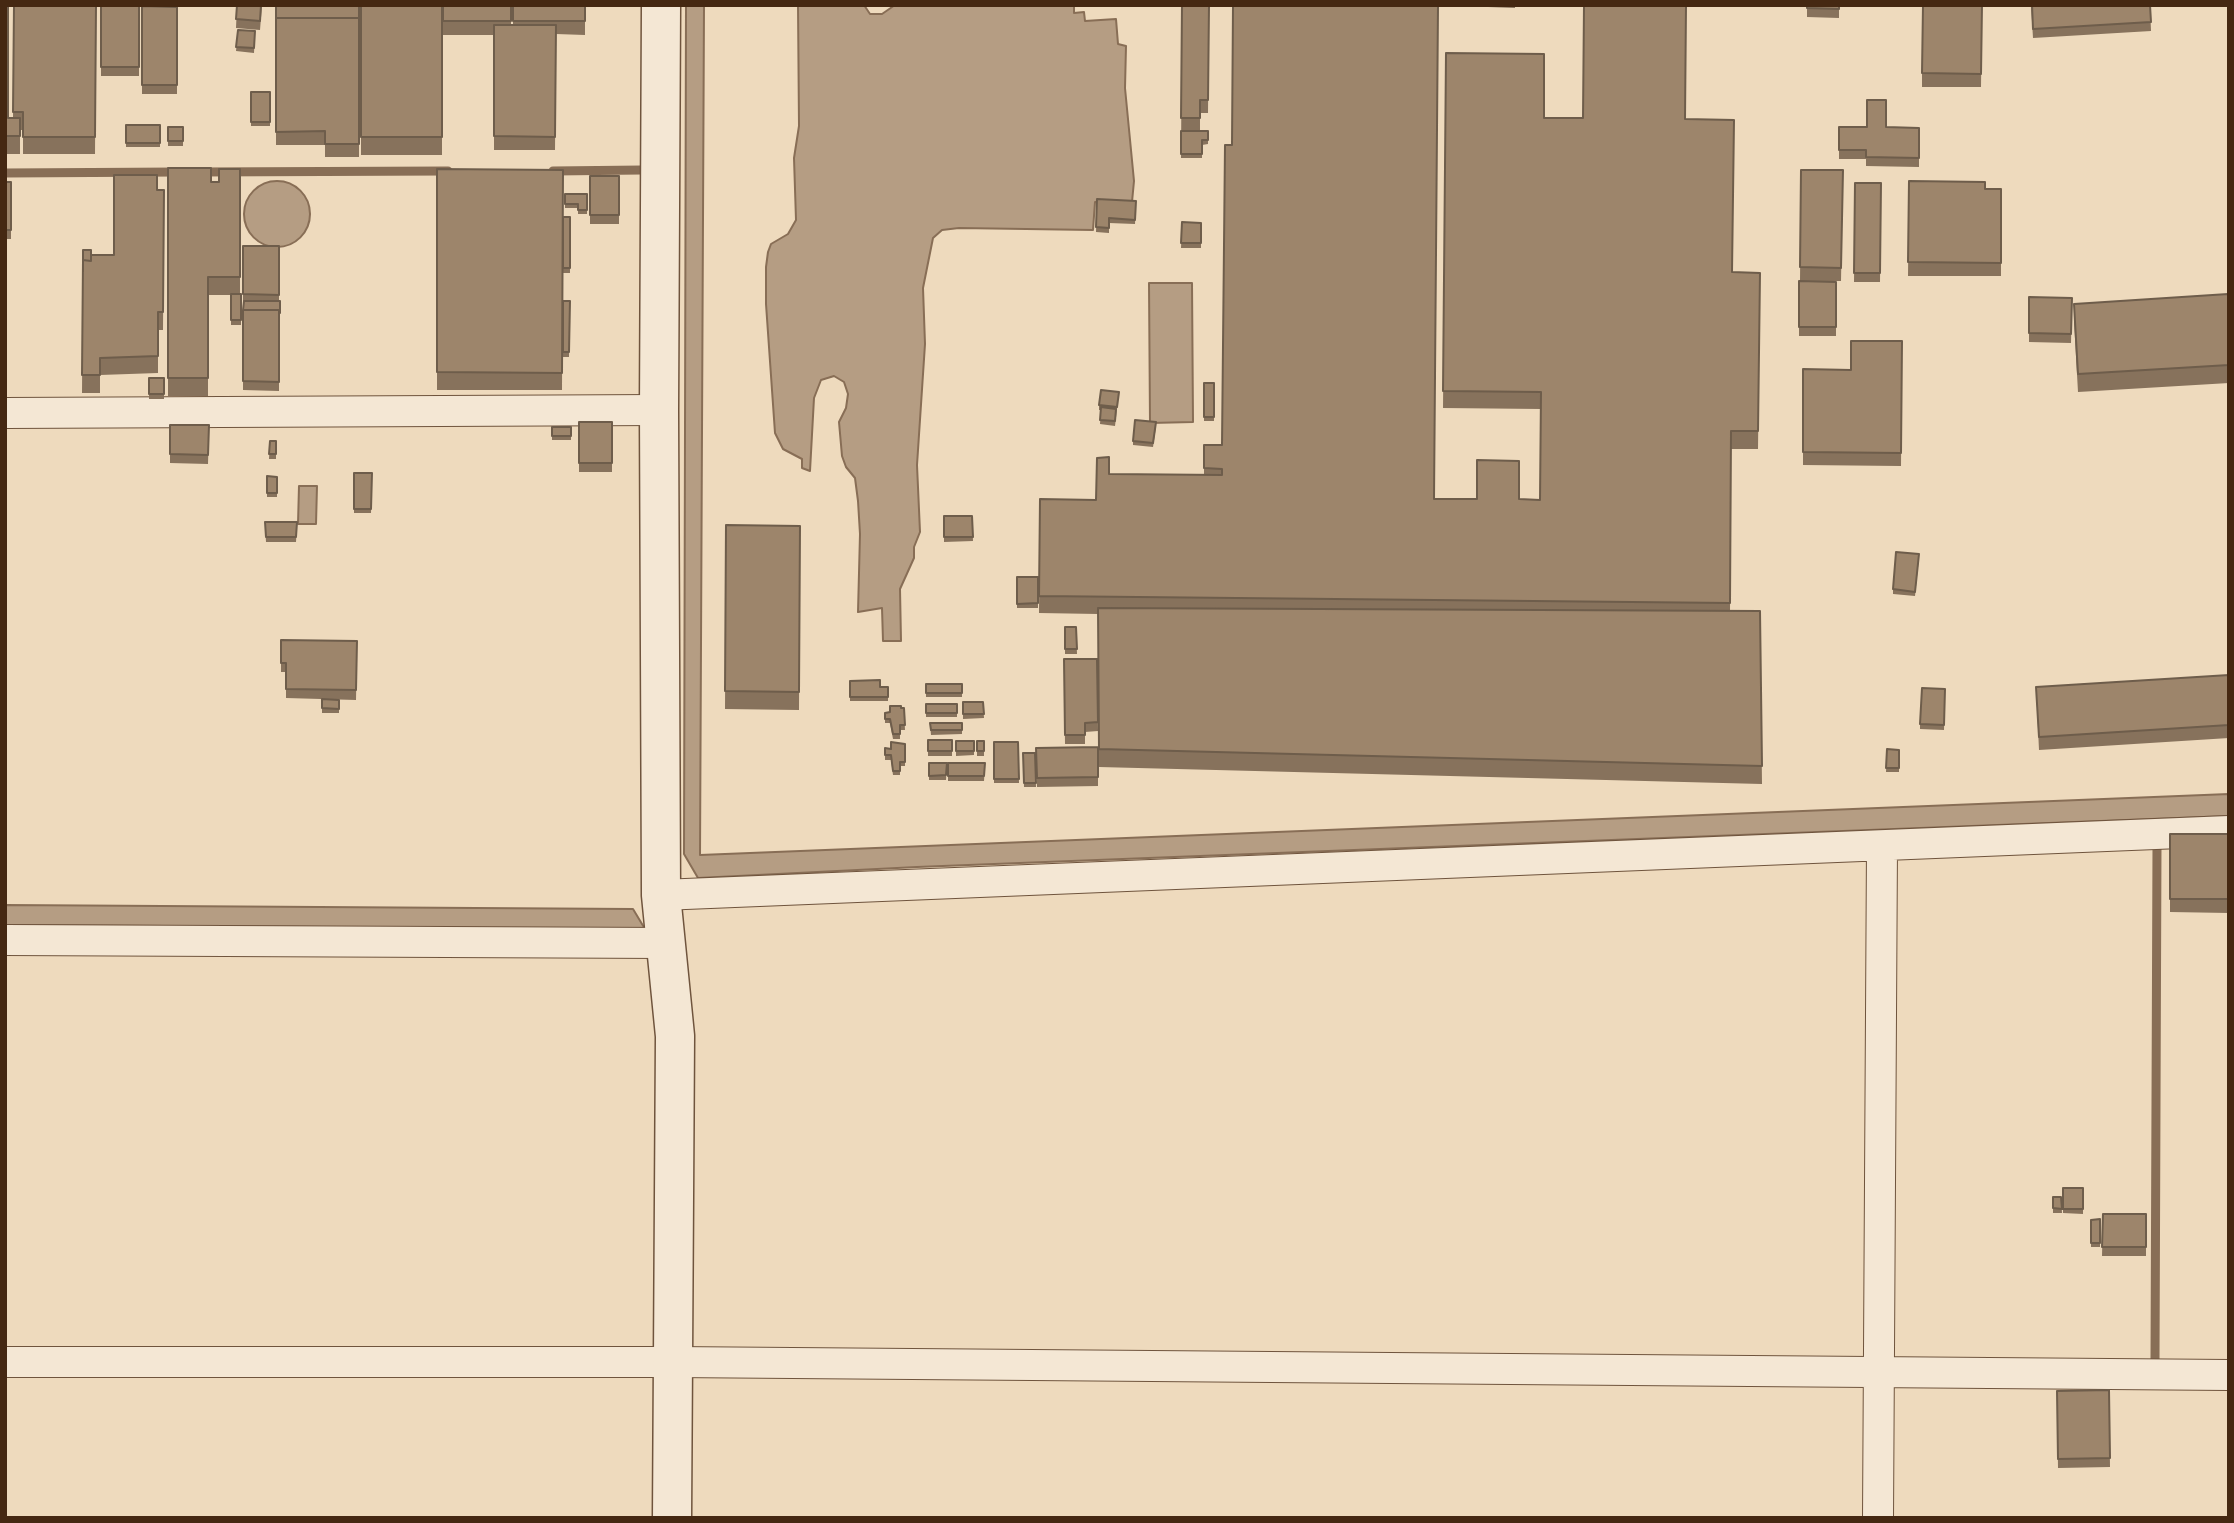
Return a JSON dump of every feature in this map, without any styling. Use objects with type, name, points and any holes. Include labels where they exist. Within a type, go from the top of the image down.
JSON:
[{"type":"street","points":[[661,5],[661,895],[675,1036],[672,1518]]},
{"type":"street","points":[[5,413],[659,410]]},
{"type":"street","points":[[661,895],[2229,831]]},
{"type":"street","points":[[1878,1518],[1882,846]]},
{"type":"street","points":[[5,940],[666,943]]},
{"type":"street","points":[[5,1362],[673,1362],[2229,1375]]},
{"type":"shaded area","points":[[686,5],[704,5],[700,855],[2229,794],[2229,816],[917,867],[698,878],[684,854]]},
{"type":"shaded area","points":[[798,5],[864,5],[870,14],[882,14],[895,5],[1074,5],[1074,13],[1084,12],[1085,21],[1116,19],[1118,44],[1126,46],[1125,88],[1134,181],[1132,202],[1095,202],[1093,230],[959,228],[942,230],[933,238],[923,288],[925,344],[917,465],[920,532],[914,547],[914,558],[900,589],[901,641],[883,641],[882,608],[858,612],[858,501],[855,478],[846,467],[842,456],[839,422],[846,408],[848,394],[844,382],[834,376],[821,380],[814,398],[810,471],[802,468],[802,459],[783,449],[775,433],[766,267],[771,244],[788,234],[796,220],[794,158],[799,126]]},
{"type":"shaded area","points":[[277,181],[300,191],[310,214],[300,237],[277,247],[254,237],[244,214],[254,191]]},
{"type":"shaded area","points":[[1149,283],[1192,283],[1193,422],[1150,423]]},
{"type":"shaded area","points":[[299,486],[317,486],[316,524],[298,524]]},
{"type":"shaded area","points":[[5,905],[633,909],[645,929],[5,925]]},
{"type":"building","points":[[5,5],[8,5],[8,118],[20,118],[20,136],[5,136]]},
{"type":"building","points":[[14,5],[96,5],[95,137],[23,137],[23,112],[13,112]]},
{"type":"building","points":[[101,5],[139,5],[139,67],[101,67]]},
{"type":"building","points":[[237,5],[261,5],[260,21],[236,19]]},
{"type":"building","points":[[276,5],[359,5],[359,18],[276,18]]},
{"type":"building","points":[[361,5],[442,5],[442,137],[361,137]]},
{"type":"building","points":[[443,5],[511,5],[511,21],[443,21]]},
{"type":"building","points":[[513,5],[585,5],[585,21],[513,21]]},
{"type":"building","points":[[1182,5],[1209,5],[1208,100],[1200,100],[1200,118],[1181,118]]},
{"type":"building","points":[[1233,5],[1438,5],[1434,499],[1477,499],[1477,460],[1519,461],[1519,499],[1540,500],[1541,392],[1443,391],[1446,53],[1544,54],[1544,118],[1583,118],[1584,5],[1686,5],[1685,119],[1734,120],[1732,272],[1760,273],[1758,431],[1731,431],[1730,603],[1039,596],[1040,499],[1096,500],[1097,458],[1109,457],[1109,474],[1222,475],[1222,469],[1204,468],[1204,445],[1222,445],[1225,145],[1232,145]]},
{"type":"building","points":[[1807,5],[1839,5],[1839,9],[1807,8]]},
{"type":"building","points":[[1923,5],[1982,5],[1981,74],[1922,73]]},
{"type":"building","points":[[2032,5],[2150,5],[2151,22],[2033,29]]},
{"type":"building","points":[[142,6],[177,7],[177,85],[142,85]]},
{"type":"building","points":[[276,18],[359,18],[359,144],[325,144],[325,131],[276,132]]},
{"type":"building","points":[[494,25],[556,25],[555,137],[494,136]]},
{"type":"building","points":[[238,30],[255,31],[254,48],[236,47]]},
{"type":"building","points":[[251,92],[270,92],[270,122],[251,122]]},
{"type":"building","points":[[1867,100],[1886,100],[1886,127],[1919,128],[1919,158],[1866,157],[1866,150],[1839,150],[1839,127],[1867,127]]},
{"type":"building","points":[[126,125],[160,125],[160,143],[126,143]]},
{"type":"building","points":[[168,127],[183,127],[183,141],[168,141]]},
{"type":"building","points":[[1181,131],[1208,131],[1208,140],[1202,140],[1202,154],[1181,154]]},
{"type":"building","points":[[168,168],[211,168],[211,182],[219,182],[219,169],[240,169],[240,277],[208,277],[208,378],[168,378]]},
{"type":"building","points":[[437,169],[563,170],[562,373],[437,372]]},
{"type":"building","points":[[1801,170],[1843,170],[1841,268],[1800,267]]},
{"type":"building","points":[[114,175],[157,175],[157,190],[164,190],[163,312],[158,312],[158,356],[100,358],[100,375],[82,375],[83,260],[91,261],[91,255],[114,255]]},
{"type":"building","points":[[590,176],[619,176],[619,215],[590,215]]},
{"type":"building","points":[[1909,181],[1985,182],[1985,189],[2001,189],[2001,263],[1908,262]]},
{"type":"building","points":[[5,182],[11,182],[11,230],[5,230]]},
{"type":"building","points":[[1855,183],[1881,183],[1880,273],[1854,273]]},
{"type":"building","points":[[565,194],[587,194],[587,210],[578,210],[578,204],[565,204]]},
{"type":"building","points":[[1097,199],[1136,201],[1135,220],[1109,218],[1109,228],[1096,227]]},
{"type":"building","points":[[563,217],[570,217],[570,268],[563,268]]},
{"type":"building","points":[[1182,222],[1201,223],[1201,243],[1181,243]]},
{"type":"building","points":[[243,246],[279,246],[279,295],[243,294]]},
{"type":"building","points":[[83,250],[91,250],[91,261],[83,260]]},
{"type":"building","points":[[1799,281],[1836,282],[1836,327],[1799,327]]},
{"type":"building","points":[[231,294],[241,294],[241,320],[231,320]]},
{"type":"building","points":[[2228,294],[2229,365],[2078,374],[2074,304]]},
{"type":"building","points":[[2029,297],[2072,298],[2071,334],[2029,333]]},
{"type":"building","points":[[244,301],[280,301],[280,313],[279,310],[243,310]]},
{"type":"building","points":[[563,301],[570,301],[569,352],[563,352]]},
{"type":"building","points":[[243,310],[279,310],[279,382],[243,381]]},
{"type":"building","points":[[1851,341],[1902,341],[1901,453],[1803,452],[1803,369],[1851,370]]},
{"type":"building","points":[[149,378],[164,378],[164,394],[149,394]]},
{"type":"building","points":[[1204,383],[1214,383],[1214,417],[1204,417]]},
{"type":"building","points":[[1101,390],[1119,392],[1117,407],[1099,405]]},
{"type":"building","points":[[1101,407],[1116,409],[1115,421],[1100,420]]},
{"type":"building","points":[[1135,420],[1156,422],[1153,443],[1133,441]]},
{"type":"building","points":[[579,422],[612,422],[612,463],[579,463]]},
{"type":"building","points":[[170,425],[209,425],[208,455],[170,454]]},
{"type":"building","points":[[552,427],[571,427],[571,436],[552,436]]},
{"type":"building","points":[[270,441],[276,441],[276,454],[269,454]]},
{"type":"building","points":[[354,473],[372,473],[371,509],[354,509]]},
{"type":"building","points":[[267,476],[277,477],[277,493],[267,493]]},
{"type":"building","points":[[944,516],[972,516],[973,537],[944,537]]},
{"type":"building","points":[[265,522],[297,522],[296,537],[266,537]]},
{"type":"building","points":[[726,525],[800,526],[799,692],[725,691]]},
{"type":"building","points":[[1896,552],[1919,554],[1915,592],[1893,589]]},
{"type":"building","points":[[1017,577],[1038,577],[1038,603],[1017,604]]},
{"type":"building","points":[[1098,608],[1760,611],[1762,766],[1099,749]]},
{"type":"building","points":[[1065,627],[1076,627],[1077,649],[1065,649]]},
{"type":"building","points":[[281,640],[357,641],[356,690],[286,689],[286,663],[281,663]]},
{"type":"building","points":[[1064,659],[1097,659],[1098,722],[1085,723],[1085,735],[1065,735]]},
{"type":"building","points":[[2229,675],[2229,725],[2039,737],[2036,687]]},
{"type":"building","points":[[880,680],[880,687],[888,687],[888,697],[850,697],[850,681]]},
{"type":"building","points":[[926,684],[962,684],[962,693],[926,693]]},
{"type":"building","points":[[1922,688],[1945,689],[1944,725],[1920,724]]},
{"type":"building","points":[[322,699],[339,700],[339,709],[322,708]]},
{"type":"building","points":[[963,702],[983,702],[984,714],[963,714]]},
{"type":"building","points":[[926,704],[957,704],[957,713],[926,713]]},
{"type":"building","points":[[890,706],[904,708],[905,725],[900,725],[900,734],[893,734],[890,719],[885,719],[885,713],[890,712]]},
{"type":"building","points":[[930,723],[962,723],[962,730],[931,730]]},
{"type":"building","points":[[928,740],[952,740],[952,751],[928,751]]},
{"type":"building","points":[[956,741],[974,741],[974,751],[956,751]]},
{"type":"building","points":[[977,741],[984,741],[984,751],[977,751]]},
{"type":"building","points":[[891,742],[905,744],[905,762],[900,762],[900,771],[893,771],[891,755],[885,755],[885,748],[891,749]]},
{"type":"building","points":[[994,742],[1018,742],[1019,779],[994,779]]},
{"type":"building","points":[[1098,747],[1098,777],[1037,778],[1036,748]]},
{"type":"building","points":[[1887,749],[1899,750],[1899,768],[1886,768]]},
{"type":"building","points":[[1023,753],[1035,753],[1036,783],[1024,783]]},
{"type":"building","points":[[929,763],[947,763],[946,775],[929,776]]},
{"type":"building","points":[[948,763],[985,763],[984,776],[948,776]]},
{"type":"building","points":[[2170,834],[2229,834],[2229,899],[2170,899]]},
{"type":"building","points":[[2063,1188],[2083,1188],[2083,1209],[2063,1209]]},
{"type":"building","points":[[2053,1197],[2061,1197],[2062,1209],[2053,1208]]},
{"type":"building","points":[[2103,1214],[2146,1214],[2146,1247],[2102,1247]]},
{"type":"building","points":[[2100,1219],[2100,1243],[2091,1243],[2091,1220]]},
{"type":"building","points":[[2109,1390],[2110,1458],[2058,1459],[2057,1391]]},
{"type":"waterway","points":[[553,171],[642,170]]},
{"type":"waterway","points":[[199,172],[448,171]]},
{"type":"waterway","points":[[5,173],[178,172]]},
{"type":"waterway","points":[[2155,1359],[2157,845]]}]
